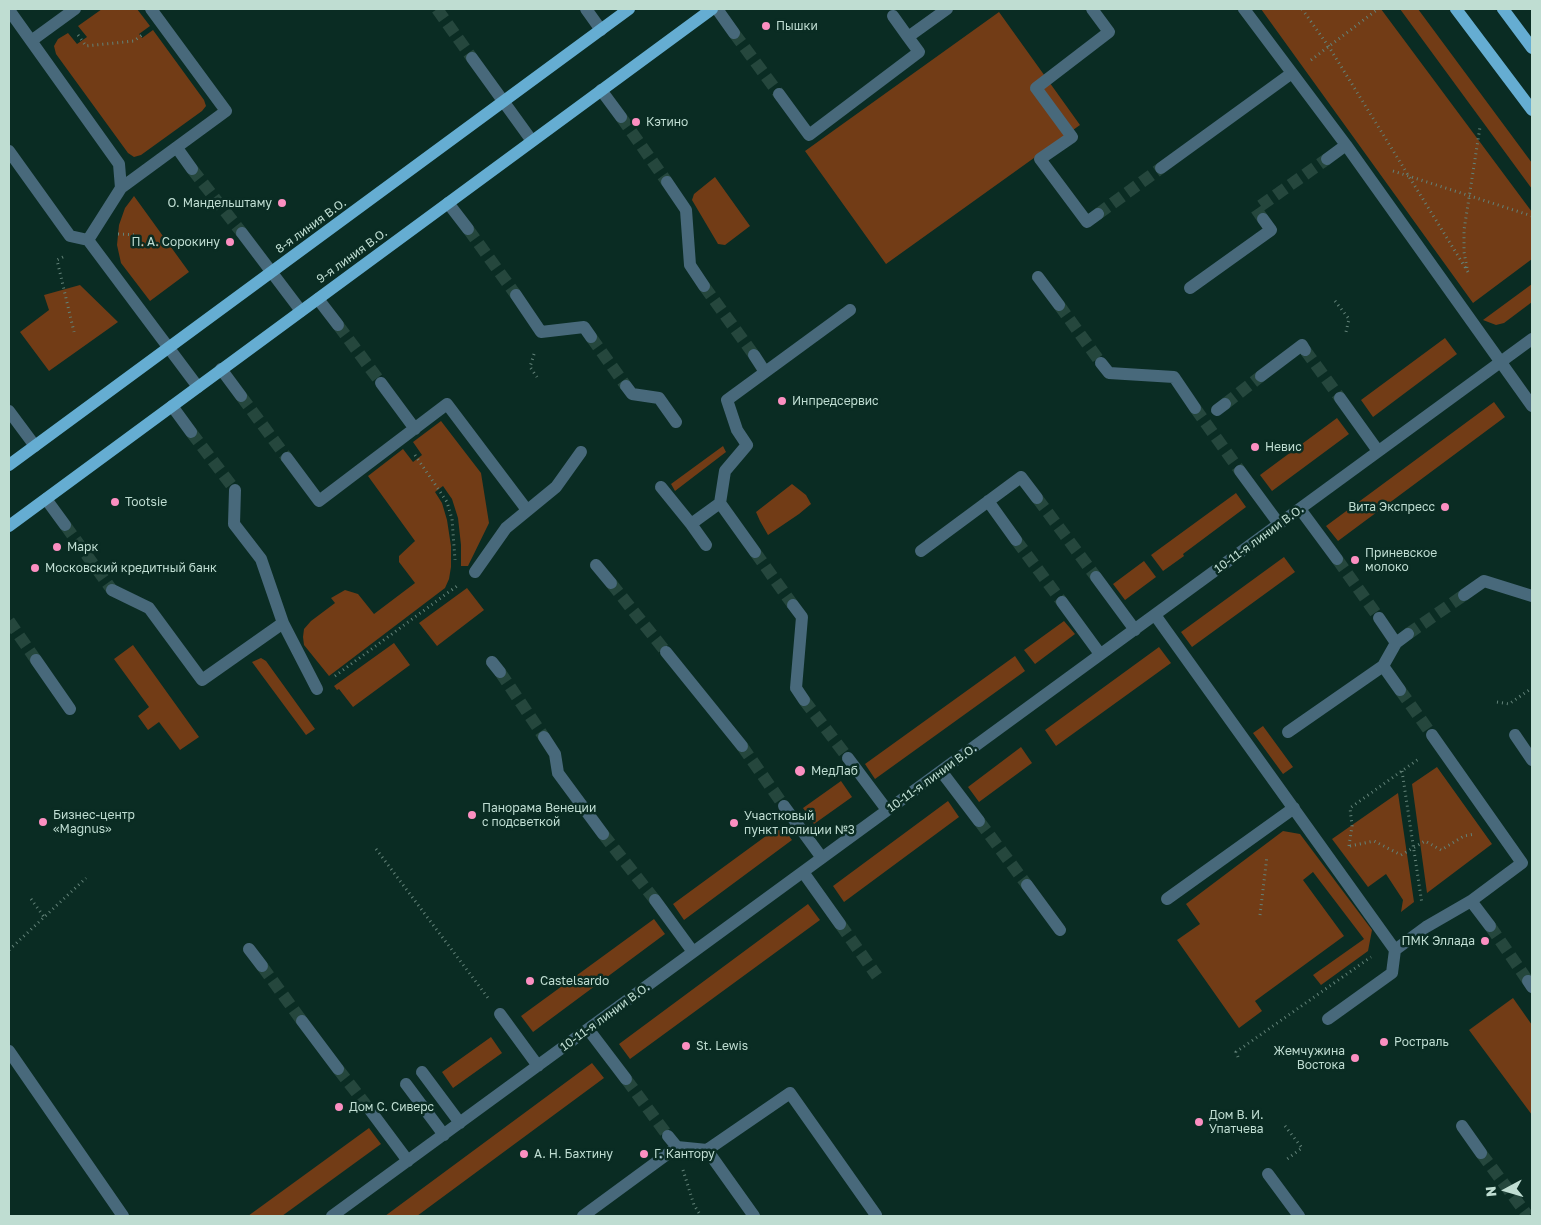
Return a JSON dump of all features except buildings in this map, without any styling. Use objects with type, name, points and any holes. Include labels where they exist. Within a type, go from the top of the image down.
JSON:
[{"type":"main road","name":"8-я линия В.О.","points":[[9,465],[629,9]]},
{"type":"main road","name":"9-я линия В.О.","points":[[9,526],[712,9]]},
{"type":"main road","points":[[1456,9],[1532,110]]},
{"type":"main road","points":[[1503,9],[1532,48]]},
{"type":"street","points":[[31,41],[75,9]]},
{"type":"street","points":[[88,240],[121,188],[226,111],[151,9]]},
{"type":"street","points":[[586,9],[601,30]]},
{"type":"street","points":[[717,9],[734,33]]},
{"type":"street","points":[[908,37],[947,9]]},
{"type":"street","points":[[1092,9],[1109,32],[1036,88],[1072,136],[1040,159],[1086,222],[1098,214]]},
{"type":"street","points":[[1244,9],[1346,146],[1532,406]]},
{"type":"street","points":[[9,10],[119,164],[121,188]]},
{"type":"street","points":[[779,94],[808,135],[919,52],[892,16]]},
{"type":"street","points":[[472,58],[532,141]]},
{"type":"street","points":[[1161,168],[1292,73]]},
{"type":"street","points":[[601,90],[620,117]]},
{"type":"street","points":[[1327,159],[1346,146]]},
{"type":"street","points":[[177,148],[192,169]]},
{"type":"street","points":[[9,151],[70,236],[88,240],[198,387]]},
{"type":"street","points":[[667,182],[686,210],[690,265],[704,286]]},
{"type":"street","points":[[448,203],[468,230]]},
{"type":"street","points":[[1190,288],[1271,230],[1263,219]]},
{"type":"street","points":[[242,233],[301,311]]},
{"type":"street","points":[[1038,277],[1059,305]]},
{"type":"street","points":[[516,295],[541,332],[584,327],[591,337]]},
{"type":"street","points":[[318,299],[338,325]]},
{"type":"street","points":[[755,552],[720,503],[725,470],[747,445],[737,430],[727,400],[850,310]]},
{"type":"street","name":"10-11-я линии В.О.","points":[[338,1215],[408,1161],[1532,339]]},
{"type":"street","points":[[1261,376],[1302,345],[1305,350]]},
{"type":"street","points":[[754,355],[765,372]]},
{"type":"street","points":[[1101,363],[1109,373],[1174,377],[1195,408]]},
{"type":"street","points":[[221,369],[241,396]]},
{"type":"street","points":[[381,383],[415,429]]},
{"type":"street","points":[[626,386],[632,394],[659,398],[676,422]]},
{"type":"street","points":[[1340,398],[1378,451]]},
{"type":"street","points":[[287,458],[318,502],[448,404],[527,510]]},
{"type":"street","points":[[172,406],[191,432]]},
{"type":"street","points":[[9,411],[35,446]]},
{"type":"street","points":[[475,572],[506,528],[556,487],[581,452]]},
{"type":"street","points":[[1240,471],[1279,524]]},
{"type":"street","points":[[921,551],[1021,477],[1037,498]]},
{"type":"street","points":[[660,488],[706,545]]},
{"type":"street","points":[[235,490],[234,524],[261,560],[283,623],[318,690]]},
{"type":"street","points":[[46,499],[65,525]]},
{"type":"street","points":[[988,501],[1016,540]]},
{"type":"street","points":[[690,524],[720,503]]},
{"type":"street","points":[[1300,508],[1337,559]]},
{"type":"street","points":[[596,565],[611,583]]},
{"type":"street","points":[[1096,577],[1135,630]]},
{"type":"street","points":[[1464,595],[1484,581],[1532,596]]},
{"type":"street","points":[[112,590],[150,608],[202,680],[283,623]]},
{"type":"street","points":[[1062,602],[1100,654]]},
{"type":"street","points":[[793,605],[802,617],[796,688],[804,700]]},
{"type":"street","points":[[1155,614],[1393,947],[1392,972],[1328,1019]]},
{"type":"street","points":[[1379,618],[1396,643]]},
{"type":"street","points":[[1288,732],[1383,666],[1396,643],[1408,634]]},
{"type":"street","points":[[666,652],[742,746]]},
{"type":"street","points":[[36,660],[70,708]]},
{"type":"street","points":[[492,662],[500,672]]},
{"type":"street","points":[[1383,666],[1400,690]]},
{"type":"street","points":[[1515,735],[1532,760]]},
{"type":"street","points":[[544,737],[555,754],[558,773],[602,834]]},
{"type":"street","points":[[1393,947],[1472,901],[1527,860],[1499,831],[1435,740]]},
{"type":"street","points":[[848,758],[887,810]]},
{"type":"street","points":[[940,771],[979,822]]},
{"type":"street","points":[[784,806],[822,858]]},
{"type":"street","points":[[1167,899],[1294,808]]},
{"type":"street","points":[[803,872],[840,924]]},
{"type":"street","points":[[1027,885],[1060,930]]},
{"type":"street","points":[[655,900],[693,952]]},
{"type":"street","points":[[1472,901],[1490,926]]},
{"type":"street","points":[[249,949],[262,966]]},
{"type":"street","points":[[500,1014],[538,1066]]},
{"type":"street","points":[[302,1021],[338,1069]]},
{"type":"street","points":[[588,1029],[626,1079]]},
{"type":"street","points":[[9,1051],[123,1216]]},
{"type":"street","points":[[422,1072],[460,1123]]},
{"type":"street","points":[[406,1084],[444,1135]]},
{"type":"street","points":[[583,1216],[676,1147],[707,1150],[790,1093],[876,1215]]},
{"type":"street","points":[[370,1110],[408,1161]]},
{"type":"street","points":[[1462,1126],[1481,1153]]},
{"type":"street","points":[[668,1136],[676,1147]]},
{"type":"street","points":[[707,1150],[754,1216]]},
{"type":"street","points":[[1268,1174],[1299,1216]]},
{"type":"path","points":[[1302,9],[1329,47],[1472,280]]},
{"type":"path","points":[[1292,73],[1378,9]]},
{"type":"path","points":[[64,17],[86,46],[134,41],[160,21]]},
{"type":"path","points":[[1468,272],[1464,252],[1464,230],[1480,127]]},
{"type":"path","points":[[1391,170],[1532,216]]},
{"type":"path","points":[[1335,301],[1349,319],[1346,332]]},
{"type":"path","points":[[403,439],[447,502],[452,519],[455,567]]},
{"type":"path","points":[[318,690],[475,572]]},
{"type":"path","points":[[453,588],[454,582]]},
{"type":"path","points":[[1497,702],[1510,704],[1532,688]]},
{"type":"path","points":[[1352,826],[1350,808],[1402,771],[1435,740]]},
{"type":"path","points":[[1402,771],[1426,927]]},
{"type":"path","points":[[1260,914],[1271,824]]},
{"type":"path","points":[[1349,846],[1374,841],[1401,855],[1425,841],[1441,850],[1464,836],[1499,831]]},
{"type":"path","points":[[376,849],[500,1014]]},
{"type":"path","points":[[9,950],[86,878]]},
{"type":"path","points":[[31,899],[44,917]]},
{"type":"path","points":[[1238,1057],[1236,1052],[1393,947]]},
{"type":"path","points":[[1268,1174],[1302,1148],[1286,1126]]},
{"type":"path","points":[[676,1147],[694,1206],[701,1216]]},
{"type":"shaded area","points":[[102,9],[137,9],[150,26],[139,34],[142,38],[153,30],[204,100],[206,106],[202,111],[141,155],[134,157],[128,153],[56,54],[54,46],[58,39],[68,33],[77,44],[87,37],[78,26]]},
{"type":"shaded area","points":[[1261,9],[1381,9],[1532,212],[1532,259],[1473,303]]},
{"type":"shaded area","points":[[1400,9],[1418,9],[1532,163],[1532,189]]},
{"type":"shaded area","points":[[999,12],[1080,125],[886,264],[805,151]]},
{"type":"shaded area","points":[[715,177],[750,226],[725,245],[718,244],[692,200],[694,194]]},
{"type":"shaded area","points":[[134,196],[189,272],[150,301],[121,263],[117,245],[119,225],[125,208]]},
{"type":"shaded area","points":[[1532,284],[1532,302],[1504,323],[1496,325],[1483,320]]},
{"type":"shaded area","points":[[80,285],[118,322],[49,371],[20,332],[49,310],[44,295]]},
{"type":"shaded area","points":[[1445,338],[1457,354],[1373,417],[1361,400]]},
{"type":"shaded area","points":[[1494,402],[1505,417],[1338,541],[1326,526]]},
{"type":"shaded area","points":[[1337,418],[1349,434],[1272,491],[1260,475]]},
{"type":"shaded area","points":[[441,421],[481,473],[489,523],[468,566],[461,566],[458,518],[452,499],[443,486],[435,492],[442,503],[451,546],[451,567],[445,588],[329,676],[304,645],[303,637],[304,629],[311,621],[335,603],[331,598],[345,590],[358,594],[374,614],[415,583],[399,562],[399,556],[415,541],[368,476],[403,449],[413,462],[422,455],[413,442]]},
{"type":"shaded area","points":[[723,446],[726,452],[675,491],[671,484]]},
{"type":"shaded area","points":[[792,484],[806,495],[811,504],[768,535],[756,512]]},
{"type":"shaded area","points":[[1236,493],[1246,507],[1163,571],[1151,555]]},
{"type":"shaded area","points":[[1284,557],[1295,572],[1192,647],[1181,632]]},
{"type":"shaded area","points":[[1144,561],[1156,577],[1125,600],[1113,584]]},
{"type":"shaded area","points":[[467,588],[484,610],[437,646],[419,623]]},
{"type":"shaded area","points":[[1064,621],[1075,634],[1035,664],[1024,650]]},
{"type":"shaded area","points":[[394,643],[410,665],[353,707],[339,689],[337,690],[334,686]]},
{"type":"shaded area","points":[[133,645],[199,737],[180,750],[159,722],[148,730],[138,716],[149,707],[114,659]]},
{"type":"shaded area","points":[[1159,647],[1171,663],[1056,746],[1045,730]]},
{"type":"shaded area","points":[[1015,656],[1025,671],[875,779],[865,764]]},
{"type":"shaded area","points":[[261,658],[266,661],[315,729],[306,735],[252,662]]},
{"type":"shaded area","points":[[1263,726],[1293,767],[1283,774],[1253,733]]},
{"type":"shaded area","points":[[1021,747],[1032,763],[979,802],[968,787]]},
{"type":"shaded area","points":[[1437,767],[1492,844],[1427,893],[1412,784]]},
{"type":"shaded area","points":[[841,781],[852,797],[814,824],[803,808]]},
{"type":"shaded area","points":[[1398,793],[1414,902],[1401,912],[1403,900],[1386,874],[1368,887],[1332,839]]},
{"type":"shaded area","points":[[948,801],[959,817],[844,902],[833,886]]},
{"type":"shaded area","points":[[781,825],[792,840],[684,920],[673,904]]},
{"type":"shaded area","points":[[1283,831],[1300,834],[1372,930],[1368,951],[1321,985],[1313,975],[1364,939],[1313,872],[1303,880],[1344,936],[1255,1001],[1262,1011],[1239,1028],[1177,940],[1200,924],[1186,904]]},
{"type":"shaded area","points":[[808,904],[820,920],[630,1059],[619,1044]]},
{"type":"shaded area","points":[[654,919],[665,934],[533,1032],[521,1016]]},
{"type":"shaded area","points":[[1513,998],[1532,1025],[1532,1115],[1469,1030]]},
{"type":"shaded area","points":[[491,1037],[502,1053],[453,1088],[442,1072]]},
{"type":"shaded area","points":[[592,1063],[604,1078],[417,1216],[385,1216]]},
{"type":"shaded area","points":[[369,1128],[381,1144],[282,1216],[248,1216]]},
{"type":"tunnel","points":[[437,9],[472,58]]},
{"type":"tunnel","points":[[734,33],[779,94]]},
{"type":"tunnel","points":[[621,117],[667,182]]},
{"type":"tunnel","points":[[1263,219],[1256,209],[1327,159]]},
{"type":"tunnel","points":[[1098,214],[1161,168]]},
{"type":"tunnel","points":[[192,169],[242,233]]},
{"type":"tunnel","points":[[468,229],[516,295]]},
{"type":"tunnel","points":[[704,286],[754,355]]},
{"type":"tunnel","points":[[1059,305],[1101,363]]},
{"type":"tunnel","points":[[338,325],[381,383]]},
{"type":"tunnel","points":[[591,337],[626,386]]},
{"type":"tunnel","points":[[1305,350],[1340,398]]},
{"type":"tunnel","points":[[1225,404],[1261,376]]},
{"type":"tunnel","points":[[241,396],[287,458]]},
{"type":"tunnel","points":[[1195,408],[1240,471]]},
{"type":"tunnel","points":[[191,432],[235,490]]},
{"type":"tunnel","points":[[1037,498],[1096,577]]},
{"type":"tunnel","points":[[65,525],[112,590]]},
{"type":"tunnel","points":[[1016,540],[1062,602]]},
{"type":"tunnel","points":[[755,552],[793,605]]},
{"type":"tunnel","points":[[1337,559],[1379,618]]},
{"type":"tunnel","points":[[611,583],[666,652]]},
{"type":"tunnel","points":[[1408,634],[1464,595]]},
{"type":"tunnel","points":[[9,621],[36,660]]},
{"type":"tunnel","points":[[500,672],[544,737]]},
{"type":"tunnel","points":[[1400,690],[1432,735]]},
{"type":"tunnel","points":[[804,700],[848,758]]},
{"type":"tunnel","points":[[742,746],[784,806]]},
{"type":"tunnel","points":[[979,821],[1027,885]]},
{"type":"tunnel","points":[[603,834],[655,900]]},
{"type":"tunnel","points":[[840,924],[877,976]]},
{"type":"tunnel","points":[[1490,926],[1528,981]]},
{"type":"tunnel","points":[[262,966],[302,1021]]},
{"type":"tunnel","points":[[338,1069],[370,1110]]},
{"type":"tunnel","points":[[626,1079],[668,1136]]},
{"type":"tunnel","points":[[1481,1153],[1528,1216]]},
{"type":"place","name":"Пышки","points":[[766,26]]},
{"type":"place","name":"Кэтино","points":[[636,122]]},
{"type":"place","name":"О. Мандельштаму","points":[[282,203]]},
{"type":"place","name":"П. А. Сорокину","points":[[230,242]]},
{"type":"place","name":"Инпредсервис","points":[[782,401]]},
{"type":"place","name":"Невис","points":[[1255,447]]},
{"type":"place","name":"Tootsie","points":[[115,502]]},
{"type":"place","name":"Вита Экспресс","points":[[1445,507]]},
{"type":"place","name":"Марк","points":[[57,547]]},
{"type":"place","name":"Приневское молоко","points":[[1355,560]]},
{"type":"place","name":"Московский кредитный банк","points":[[35,568]]},
{"type":"place","name":"МедЛаб","points":[[800,771]]},
{"type":"place","name":"Панорама Венеции с подсветкой","points":[[472,815]]},
{"type":"place","name":"Бизнес-центр «Magnus»","points":[[43,822]]},
{"type":"place","name":"Участковый пункт полиции №3","points":[[734,823]]},
{"type":"place","name":"ПМК Эллада","points":[[1485,941]]},
{"type":"place","name":"Castelsardo","points":[[530,981]]},
{"type":"place","name":"Ростраль","points":[[1384,1042]]},
{"type":"place","name":"St. Lewis","points":[[686,1046]]},
{"type":"place","name":"Жемчужина Востока","points":[[1355,1058]]},
{"type":"place","name":"Дом С. Сиверс","points":[[339,1107]]},
{"type":"place","name":"Дом В. И. Упатчева","points":[[1199,1122]]},
{"type":"place","name":"А. Н. Бахтину","points":[[524,1154]]},
{"type":"place","name":"Г. Кантору","points":[[644,1154]]}]
